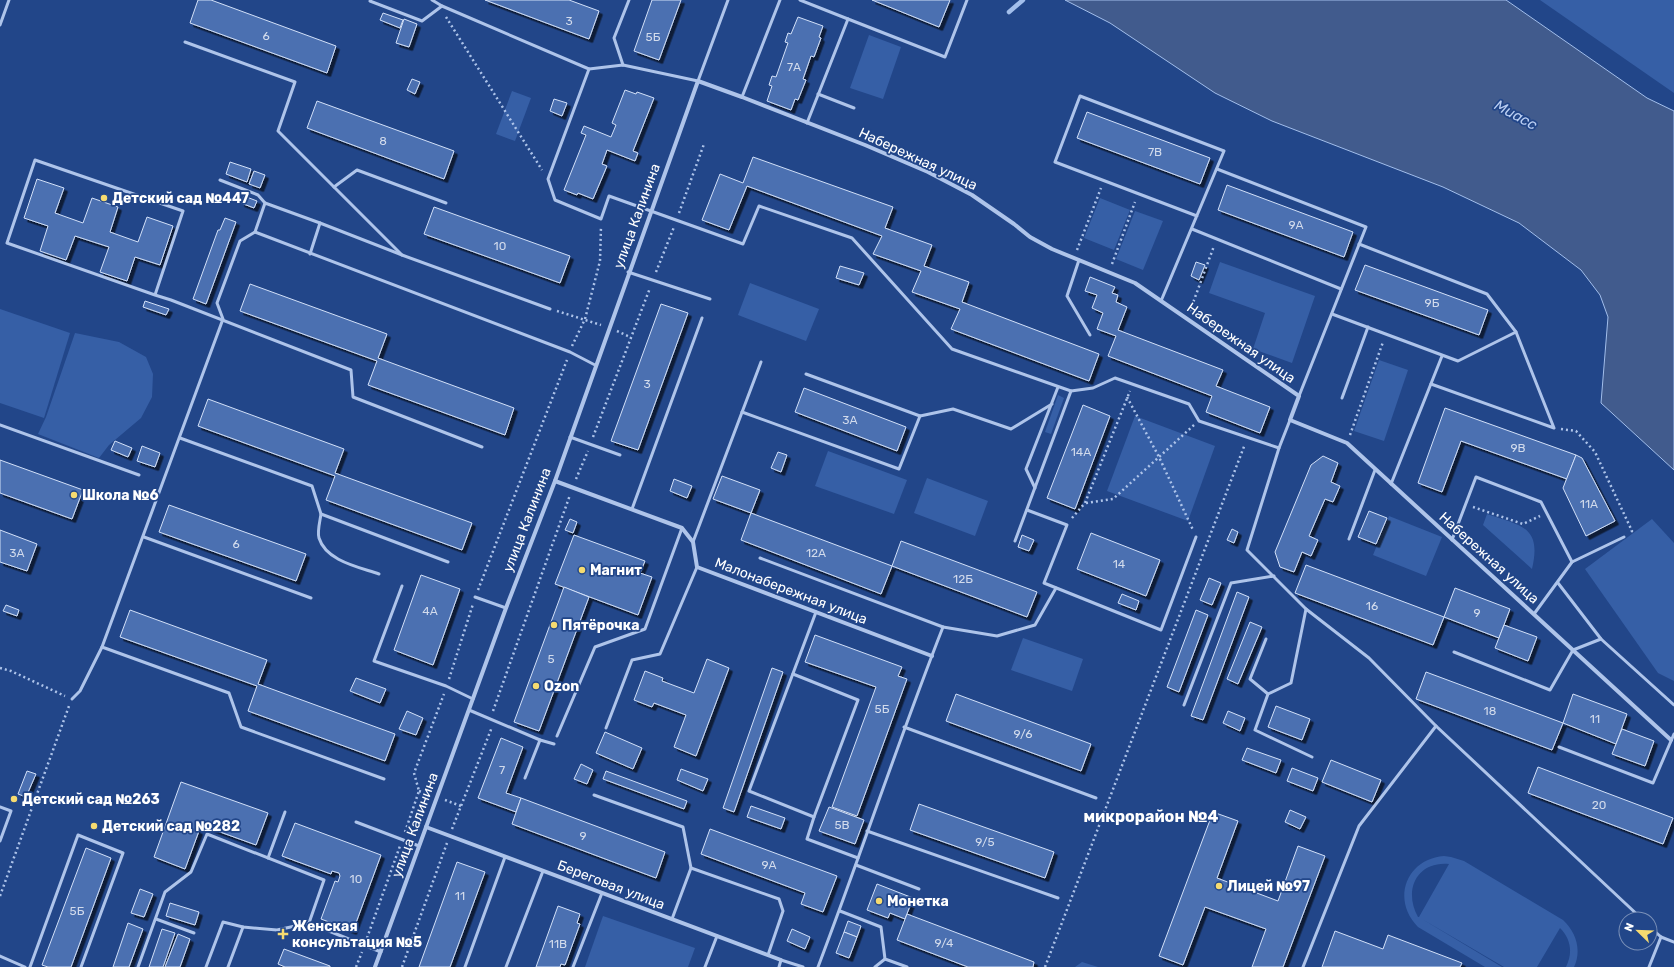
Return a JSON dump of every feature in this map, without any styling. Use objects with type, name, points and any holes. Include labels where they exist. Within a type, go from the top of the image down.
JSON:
[{"type":"street","name":"Набережная улица","points":[[698,81],[742,97],[928,172],[972,195],[1030,237],[1052,249],[1135,283],[1299,396],[1290,420],[1347,443],[1391,485],[1671,740]]},
{"type":"street","name":"улица Калинина","points":[[375,967],[554,481],[698,81]]},
{"type":"street","points":[[554,481],[682,528]]},
{"type":"street","name":"Малонабережная улица","points":[[682,528],[693,542],[697,567],[932,656]]},
{"type":"street","name":"Береговая улица","points":[[426,827],[781,960]]},
{"type":"lane","points":[[0,25],[9,0]]},
{"type":"lane","points":[[432,0],[441,7],[589,69],[623,65],[698,81],[728,0]]},
{"type":"lane","points":[[623,65],[614,38],[629,0]]},
{"type":"lane","points":[[742,97],[780,0]]},
{"type":"lane","points":[[800,0],[945,57],[967,0]]},
{"type":"lane","points":[[370,1],[422,21],[441,7]]},
{"type":"lane","points":[[807,123],[848,19]]},
{"type":"lane","points":[[185,42],[295,82],[278,131],[402,255]]},
{"type":"lane","points":[[589,69],[548,178],[555,200],[601,219],[610,196],[650,212],[743,244],[760,206],[852,238],[952,349],[1071,391],[1093,388],[1115,378],[1189,404],[1199,421],[1279,448]]},
{"type":"lane","points":[[818,94],[854,108]]},
{"type":"lane","points":[[1161,301],[1192,229],[1224,152],[1080,96],[1055,162],[1197,216]]},
{"type":"lane","points":[[155,295],[183,211],[35,160],[7,243],[223,319],[351,370],[354,397],[482,447]]},
{"type":"lane","points":[[1217,169],[1366,227],[1299,396]]},
{"type":"lane","points":[[334,187],[358,170],[446,203]]},
{"type":"lane","points":[[220,180],[258,195],[265,203],[550,309]]},
{"type":"lane","points":[[72,699],[80,691],[102,647],[144,537],[223,319],[217,303],[240,241],[255,232],[265,203]]},
{"type":"lane","points":[[310,254],[320,223]]},
{"type":"lane","points":[[1192,229],[1341,290]]},
{"type":"lane","points":[[255,232],[570,352],[595,365]]},
{"type":"lane","points":[[1359,244],[1487,294],[1516,332],[1554,428]]},
{"type":"lane","points":[[1079,260],[1068,296],[1090,335]]},
{"type":"lane","points":[[628,272],[710,299]]},
{"type":"lane","points":[[1332,314],[1458,361],[1516,332]]},
{"type":"lane","points":[[632,509],[702,318]]},
{"type":"lane","points":[[1342,398],[1368,327]]},
{"type":"lane","points":[[1391,485],[1442,356]]},
{"type":"lane","points":[[693,542],[762,362]]},
{"type":"lane","points":[[806,374],[920,416],[953,409],[1011,429],[1052,404]]},
{"type":"lane","points":[[1431,384],[1554,428]]},
{"type":"lane","points":[[1035,488],[1026,469],[1058,387]]},
{"type":"lane","points":[[1015,540],[1071,391]]},
{"type":"lane","points":[[742,412],[899,469],[920,416]]},
{"type":"lane","points":[[1290,420],[1279,448],[1247,550],[1306,609],[1369,658],[1436,726],[1633,911]]},
{"type":"lane","points":[[0,424],[139,475]]},
{"type":"lane","points":[[570,437],[620,455]]},
{"type":"lane","points":[[180,438],[312,486],[321,514],[319,538],[329,553],[338,559],[379,574]]},
{"type":"lane","points":[[1349,539],[1375,470]]},
{"type":"lane","points":[[1452,540],[1476,477],[1541,502],[1548,512],[1572,562]]},
{"type":"lane","points":[[1027,510],[1066,525],[1044,583],[1161,630],[1196,537]]},
{"type":"lane","points":[[321,514],[448,562]]},
{"type":"lane","points":[[558,736],[595,647],[645,628],[682,528]]},
{"type":"lane","points":[[144,537],[311,598]]},
{"type":"lane","points":[[1534,614],[1572,562],[1624,537]]},
{"type":"lane","points":[[760,558],[943,627],[997,636],[1035,625],[1056,588]]},
{"type":"lane","points":[[606,728],[632,660],[660,654],[697,567]]},
{"type":"lane","points":[[1184,705],[1231,583],[1274,576]]},
{"type":"lane","points":[[1558,583],[1601,639],[1674,705]]},
{"type":"lane","points":[[402,586],[374,661],[446,686],[473,699]]},
{"type":"lane","points":[[475,597],[506,608]]},
{"type":"lane","points":[[1306,609],[1291,683],[1268,694],[1255,730],[1312,757]]},
{"type":"lane","points":[[814,817],[749,791],[816,612]]},
{"type":"lane","points":[[818,967],[840,911],[904,727],[943,627]]},
{"type":"lane","points":[[1266,638],[1250,679],[1268,694]]},
{"type":"lane","points":[[1454,652],[1550,690],[1573,650],[1601,639]]},
{"type":"lane","points":[[102,647],[228,693],[241,727],[384,779]]},
{"type":"lane","points":[[793,674],[858,700],[807,838],[858,858]]},
{"type":"lane","points":[[469,710],[540,740],[554,744]]},
{"type":"lane","points":[[1303,967],[1359,826],[1436,726]]},
{"type":"lane","points":[[904,727],[1096,798]]},
{"type":"lane","points":[[1559,747],[1653,783],[1674,734]]},
{"type":"lane","points":[[525,778],[540,740]]},
{"type":"lane","points":[[594,795],[683,827],[691,868],[672,919]]},
{"type":"lane","points":[[0,807],[11,811],[0,841]]},
{"type":"lane","points":[[268,858],[285,812]]},
{"type":"lane","points":[[356,822],[419,846]]},
{"type":"lane","points":[[867,831],[1058,898]]},
{"type":"lane","points":[[138,967],[165,892],[191,872],[207,834],[324,880],[308,923]]},
{"type":"lane","points":[[30,967],[78,835],[123,853],[81,967]]},
{"type":"lane","points":[[465,967],[505,857]]},
{"type":"lane","points":[[856,865],[919,889]]},
{"type":"lane","points":[[691,868],[779,899],[783,911],[768,955]]},
{"type":"lane","points":[[506,967],[543,871]]},
{"type":"lane","points":[[573,967],[602,893]]},
{"type":"lane","points":[[840,911],[881,927],[885,958]]},
{"type":"lane","points":[[156,919],[194,934]]},
{"type":"lane","points":[[206,967],[223,922],[243,927],[277,930],[308,923],[381,952]]},
{"type":"lane","points":[[228,967],[243,927]]},
{"type":"lane","points":[[1658,934],[1674,942]]},
{"type":"lane","points":[[705,967],[717,936]]},
{"type":"lane","points":[[1649,967],[1661,936]]},
{"type":"lane","points":[[0,956],[25,967]]},
{"type":"lane","points":[[875,967],[885,958]]},
{"type":"lane","points":[[885,958],[907,967]]},
{"type":"lane","points":[[779,967],[781,960],[802,967]]},
{"type":"path","points":[[441,7],[548,178]]},
{"type":"path","points":[[402,967],[449,836],[492,727],[490,719],[573,488],[676,221],[704,144]]},
{"type":"path","points":[[1074,258],[1104,181]]},
{"type":"path","points":[[1109,272],[1138,194]]},
{"type":"path","points":[[1187,319],[1216,239]]},
{"type":"path","points":[[550,309],[608,328],[630,337]]},
{"type":"path","points":[[1347,443],[1386,334]]},
{"type":"path","points":[[1066,525],[1085,503],[1132,385]]},
{"type":"path","points":[[1127,397],[1159,457],[1196,537]]},
{"type":"path","points":[[1085,503],[1113,499],[1199,421]]},
{"type":"path","points":[[1554,428],[1576,431],[1595,452],[1632,531],[1624,537]]},
{"type":"path","points":[[1045,967],[1247,438]]},
{"type":"path","points":[[1465,504],[1524,524],[1548,512]]},
{"type":"path","points":[[0,668],[11,671],[72,699],[0,896]]},
{"type":"shaded area","points":[[1540,0],[1674,0],[1674,93]]},
{"type":"shaded area","points":[[869,35],[901,47],[883,99],[850,88]]},
{"type":"shaded area","points":[[512,91],[531,98],[515,141],[496,134]]},
{"type":"shaded area","points":[[1100,198],[1130,210],[1114,250],[1084,238]]},
{"type":"shaded area","points":[[1135,211],[1163,221],[1143,270],[1116,259]]},
{"type":"shaded area","points":[[1220,262],[1315,296],[1292,363],[1253,349],[1265,313],[1209,293]]},
{"type":"shaded area","points":[[750,283],[819,309],[806,341],[738,315]]},
{"type":"shaded area","points":[[0,309],[70,333],[44,418],[0,403]]},
{"type":"shaded area","points":[[75,333],[119,342],[146,357],[153,374],[152,397],[141,418],[109,445],[99,458],[38,434],[46,417]]},
{"type":"shaded area","points":[[1379,360],[1408,370],[1384,441],[1354,431]]},
{"type":"shaded area","points":[[1058,395],[1064,398],[1051,434],[1045,432]]},
{"type":"shaded area","points":[[1135,416],[1215,446],[1188,521],[1107,491]]},
{"type":"shaded area","points":[[828,451],[907,480],[894,514],[815,486]]},
{"type":"shaded area","points":[[927,478],[988,501],[975,536],[914,513]]},
{"type":"shaded area","points":[[1487,514],[1519,525],[1531,536],[1534,544],[1532,569],[1483,525]]},
{"type":"shaded area","points":[[1389,516],[1442,537],[1426,576],[1373,555]]},
{"type":"shaded area","points":[[1652,519],[1674,543],[1674,681],[1658,673],[1585,569]]},
{"type":"shaded area","points":[[1023,638],[1083,659],[1072,691],[1011,670]]},
{"type":"shaded area","points":[[1444,856],[1464,861],[1563,920],[1571,930],[1576,942],[1577,954],[1574,967],[1566,967],[1570,957],[1570,946],[1567,937],[1560,928],[1537,967],[1504,967],[1422,919],[1502,967],[1485,967],[1418,927],[1410,916],[1405,905],[1404,893],[1407,882],[1412,873],[1420,865],[1431,859]],"holes":[[[1438,864],[1449,864],[1419,917],[1414,907],[1412,897],[1416,879],[1421,872],[1429,867]]]},
{"type":"shaded area","points":[[603,916],[695,948],[688,967],[585,967]]},
{"type":"shaded area","points":[[1082,962],[1098,967],[1075,967]]},
{"type":"water","name":"Миасс","points":[[1065,0],[1506,0],[1647,98],[1674,111],[1674,470],[1601,403],[1608,317],[1600,295],[1581,270],[1519,223],[1443,187],[1272,121],[1215,93],[1110,23]]},
{"type":"building","points":[[198,0],[211,0],[336,46],[327,73],[190,23]]},
{"type":"building","points":[[485,0],[569,0],[599,11],[589,39]]},
{"type":"building","points":[[652,0],[681,0],[659,60],[634,51]]},
{"type":"building","points":[[872,0],[950,0],[939,27]]},
{"type":"building","points":[[383,13],[403,20],[400,28],[380,20]]},
{"type":"building","points":[[798,17],[823,26],[819,37],[821,38],[814,57],[811,56],[803,79],[806,80],[798,100],[795,99],[791,110],[767,101],[772,86],[769,85],[772,76],[776,77],[788,43],[785,42],[788,33],[791,34]]},
{"type":"building","points":[[404,19],[417,24],[409,47],[396,43]]},
{"type":"building","points":[[412,79],[420,82],[415,94],[407,90]]},
{"type":"building","points":[[625,90],[636,94],[637,92],[654,98],[633,151],[638,153],[635,161],[607,150],[602,164],[607,166],[593,199],[578,193],[577,195],[564,190],[586,135],[581,133],[584,126],[611,137],[616,125],[612,123]]},
{"type":"building","points":[[554,99],[567,103],[562,116],[550,111]]},
{"type":"building","points":[[317,101],[454,151],[444,179],[307,128]]},
{"type":"building","points":[[1087,112],[1210,158],[1200,184],[1077,138]]},
{"type":"building","points":[[753,157],[893,207],[885,228],[932,245],[924,266],[969,282],[962,302],[1099,354],[1089,381],[951,329],[960,309],[912,292],[921,271],[873,254],[882,236],[747,186],[729,230],[702,220],[720,174],[743,183]]},
{"type":"building","points":[[230,162],[251,169],[247,182],[226,174]]},
{"type":"building","points":[[254,171],[265,175],[260,188],[249,184]]},
{"type":"building","points":[[37,179],[64,188],[55,213],[83,223],[92,198],[118,207],[110,232],[138,242],[147,217],[173,226],[160,265],[135,257],[127,281],[100,272],[109,247],[75,236],[66,260],[40,251],[48,226],[24,218]]},
{"type":"building","points":[[1227,185],[1353,232],[1344,257],[1218,210]]},
{"type":"building","points":[[244,196],[257,201],[254,208],[241,203]]},
{"type":"building","points":[[434,207],[570,256],[560,283],[424,234]]},
{"type":"building","points":[[225,218],[236,222],[206,304],[193,299],[218,230],[220,230]]},
{"type":"building","points":[[1196,262],[1205,265],[1199,280],[1191,276]]},
{"type":"building","points":[[1365,265],[1488,310],[1479,335],[1355,290]]},
{"type":"building","points":[[840,266],[864,273],[859,285],[836,278]]},
{"type":"building","points":[[1090,277],[1115,287],[1112,293],[1118,295],[1116,302],[1127,307],[1118,330],[1223,370],[1216,386],[1270,407],[1260,433],[1206,412],[1212,396],[1108,356],[1116,336],[1097,329],[1103,313],[1092,308],[1097,295],[1085,291]]},
{"type":"building","points":[[250,284],[387,334],[378,358],[514,408],[505,435],[368,385],[377,361],[240,311]]},
{"type":"building","points":[[145,301],[169,309],[166,315],[143,307]]},
{"type":"building","points":[[661,304],[688,313],[638,450],[611,441]]},
{"type":"building","points":[[804,388],[906,427],[897,451],[795,412]]},
{"type":"building","points":[[208,399],[344,449],[335,473],[472,523],[462,550],[326,500],[335,476],[198,426]]},
{"type":"building","points":[[1083,405],[1110,416],[1075,509],[1047,498]]},
{"type":"building","points":[[1445,408],[1576,455],[1567,479],[1461,441],[1442,492],[1418,483]]},
{"type":"building","points":[[115,441],[132,448],[128,457],[111,450]]},
{"type":"building","points":[[142,446],[160,453],[155,467],[137,461]]},
{"type":"building","points":[[778,452],[787,455],[781,472],[771,468]]},
{"type":"building","points":[[1576,455],[1582,458],[1615,521],[1586,536],[1563,488]]},
{"type":"building","points":[[1323,456],[1338,463],[1331,482],[1340,486],[1333,502],[1325,499],[1309,536],[1318,540],[1311,556],[1302,552],[1294,572],[1280,567],[1275,552],[1311,465]]},
{"type":"building","points":[[0,460],[83,490],[72,519],[0,493]]},
{"type":"building","points":[[722,476],[760,490],[751,513],[713,499]]},
{"type":"building","points":[[674,479],[692,486],[687,498],[670,491]]},
{"type":"building","points":[[169,505],[306,554],[296,581],[159,532]]},
{"type":"building","points":[[1369,511],[1387,518],[1376,544],[1358,537]]},
{"type":"building","points":[[751,513],[892,566],[881,594],[741,540]]},
{"type":"building","points":[[570,519],[577,522],[573,533],[565,530]]},
{"type":"building","points":[[1232,529],[1238,532],[1234,543],[1227,540]]},
{"type":"building","points":[[0,530],[37,544],[27,571],[0,562]]},
{"type":"building","points":[[1091,533],[1160,560],[1146,596],[1077,569]]},
{"type":"building","points":[[574,535],[645,561],[640,573],[652,577],[638,615],[555,584]]},
{"type":"building","points":[[1022,535],[1034,540],[1029,551],[1018,547]]},
{"type":"building","points":[[901,541],[1037,592],[1027,617],[892,566]]},
{"type":"building","points":[[1306,565],[1444,617],[1433,645],[1295,593]]},
{"type":"building","points":[[421,575],[460,589],[433,665],[394,650]]},
{"type":"building","points":[[1209,578],[1221,583],[1212,605],[1200,600]]},
{"type":"building","points":[[564,587],[589,597],[539,731],[514,722]]},
{"type":"building","points":[[1455,588],[1510,609],[1499,638],[1444,617]]},
{"type":"building","points":[[1237,592],[1249,597],[1203,720],[1191,716]]},
{"type":"building","points":[[1122,594],[1139,601],[1136,610],[1118,603]]},
{"type":"building","points":[[6,605],[19,610],[17,616],[3,611]]},
{"type":"building","points":[[130,610],[267,660],[258,684],[395,734],[385,761],[248,711],[257,686],[120,637]]},
{"type":"building","points":[[1196,610],[1208,615],[1179,692],[1167,687]]},
{"type":"building","points":[[1250,622],[1262,627],[1238,684],[1227,679]]},
{"type":"building","points":[[1504,625],[1537,637],[1528,661],[1495,648]]},
{"type":"building","points":[[815,635],[902,667],[898,676],[907,679],[857,816],[832,807],[876,687],[805,662]]},
{"type":"building","points":[[707,659],[729,668],[696,756],[674,747],[686,715],[654,703],[652,707],[634,700],[645,671],[663,678],[662,681],[694,693]]},
{"type":"building","points":[[772,668],[783,672],[734,812],[723,808]]},
{"type":"building","points":[[1426,672],[1563,723],[1552,750],[1416,699]]},
{"type":"building","points":[[356,678],[386,689],[380,703],[350,691]]},
{"type":"building","points":[[956,694],[1091,744],[1081,771],[946,721]]},
{"type":"building","points":[[1573,694],[1627,714],[1616,744],[1563,723]]},
{"type":"building","points":[[1276,706],[1310,719],[1302,740],[1268,727]]},
{"type":"building","points":[[407,711],[423,718],[416,735],[399,729]]},
{"type":"building","points":[[1228,711],[1245,718],[1240,731],[1223,723]]},
{"type":"building","points":[[1622,729],[1654,741],[1645,766],[1612,754]]},
{"type":"building","points":[[605,732],[642,748],[633,769],[596,753]]},
{"type":"building","points":[[501,738],[523,747],[506,793],[521,798],[516,812],[478,798]]},
{"type":"building","points":[[1247,748],[1281,760],[1276,773],[1242,760]]},
{"type":"building","points":[[1331,760],[1381,780],[1372,802],[1322,782]]},
{"type":"building","points":[[581,764],[593,770],[587,784],[574,779]]},
{"type":"building","points":[[1538,767],[1673,818],[1663,844],[1528,793]]},
{"type":"building","points":[[1292,768],[1318,778],[1313,791],[1287,781]]},
{"type":"building","points":[[681,769],[708,779],[703,791],[677,780]]},
{"type":"building","points":[[27,771],[36,774],[26,797],[18,794]]},
{"type":"building","points":[[606,771],[687,801],[684,809],[603,779]]},
{"type":"building","points":[[181,782],[268,813],[256,845],[209,828],[210,824],[203,822],[198,824],[196,830],[199,831],[185,869],[154,857]]},
{"type":"building","points":[[521,798],[665,852],[656,878],[512,824]]},
{"type":"building","points":[[919,804],[1054,852],[1045,878],[910,830]]},
{"type":"building","points":[[751,806],[785,818],[781,829],[747,817]]},
{"type":"building","points":[[829,807],[864,820],[855,844],[819,831]]},
{"type":"building","points":[[1290,810],[1306,817],[1300,829],[1285,822]]},
{"type":"building","points":[[1213,812],[1238,821],[1217,878],[1278,901],[1298,846],[1325,856],[1283,967],[1252,967],[1266,929],[1205,907],[1183,965],[1159,956]]},
{"type":"building","points":[[295,823],[381,855],[353,931],[321,919],[335,881],[338,882],[340,876],[339,873],[332,871],[331,874],[282,856]]},
{"type":"building","points":[[710,829],[837,876],[823,912],[801,904],[805,893],[701,854]]},
{"type":"building","points":[[86,848],[111,858],[71,967],[48,967],[42,965]]},
{"type":"building","points":[[457,862],[485,872],[450,967],[419,967]]},
{"type":"building","points":[[877,884],[913,898],[905,919],[890,913],[888,918],[867,910]]},
{"type":"building","points":[[140,889],[153,894],[144,917],[131,913]]},
{"type":"building","points":[[170,903],[199,912],[195,925],[166,916]]},
{"type":"building","points":[[558,906],[580,914],[577,923],[580,924],[565,965],[561,964],[560,967],[536,967]]},
{"type":"building","points":[[907,914],[1034,962],[1033,967],[968,967],[897,940]]},
{"type":"building","points":[[848,921],[861,926],[857,937],[844,932]]},
{"type":"building","points":[[128,923],[143,929],[129,967],[113,967]]},
{"type":"building","points":[[162,929],[175,933],[163,967],[149,967]]},
{"type":"building","points":[[792,929],[810,937],[805,949],[787,941]]},
{"type":"building","points":[[1335,931],[1383,949],[1388,935],[1462,963],[1460,967],[1322,967]]},
{"type":"building","points":[[844,932],[857,937],[849,958],[836,953]]},
{"type":"building","points":[[178,934],[190,939],[180,967],[165,967]]},
{"type":"building","points":[[284,949],[330,967],[285,967],[278,964]]},
{"type":"waterway","points":[[1009,12],[1023,0]]},
{"type":"place","name":"Детский сад №447","points":[[104,198]]},
{"type":"place","name":"Школа №6","points":[[74,495]]},
{"type":"place","name":"Магнит","points":[[582,570]]},
{"type":"place","name":"Пятёрочка","points":[[554,625]]},
{"type":"place","name":"Ozon","points":[[536,686]]},
{"type":"place","name":"Детский сад №263","points":[[14,799]]},
{"type":"place","name":"Детский сад №282","points":[[94,826]]},
{"type":"place","name":"Лицей №97","points":[[1219,886]]},
{"type":"place","name":"Монетка","points":[[879,901]]},
{"type":"place","name":"Женская консультация №5","points":[[283,934]]},
{"type":"district","name":"микрорайон №4","points":[[1151,816]]}]
